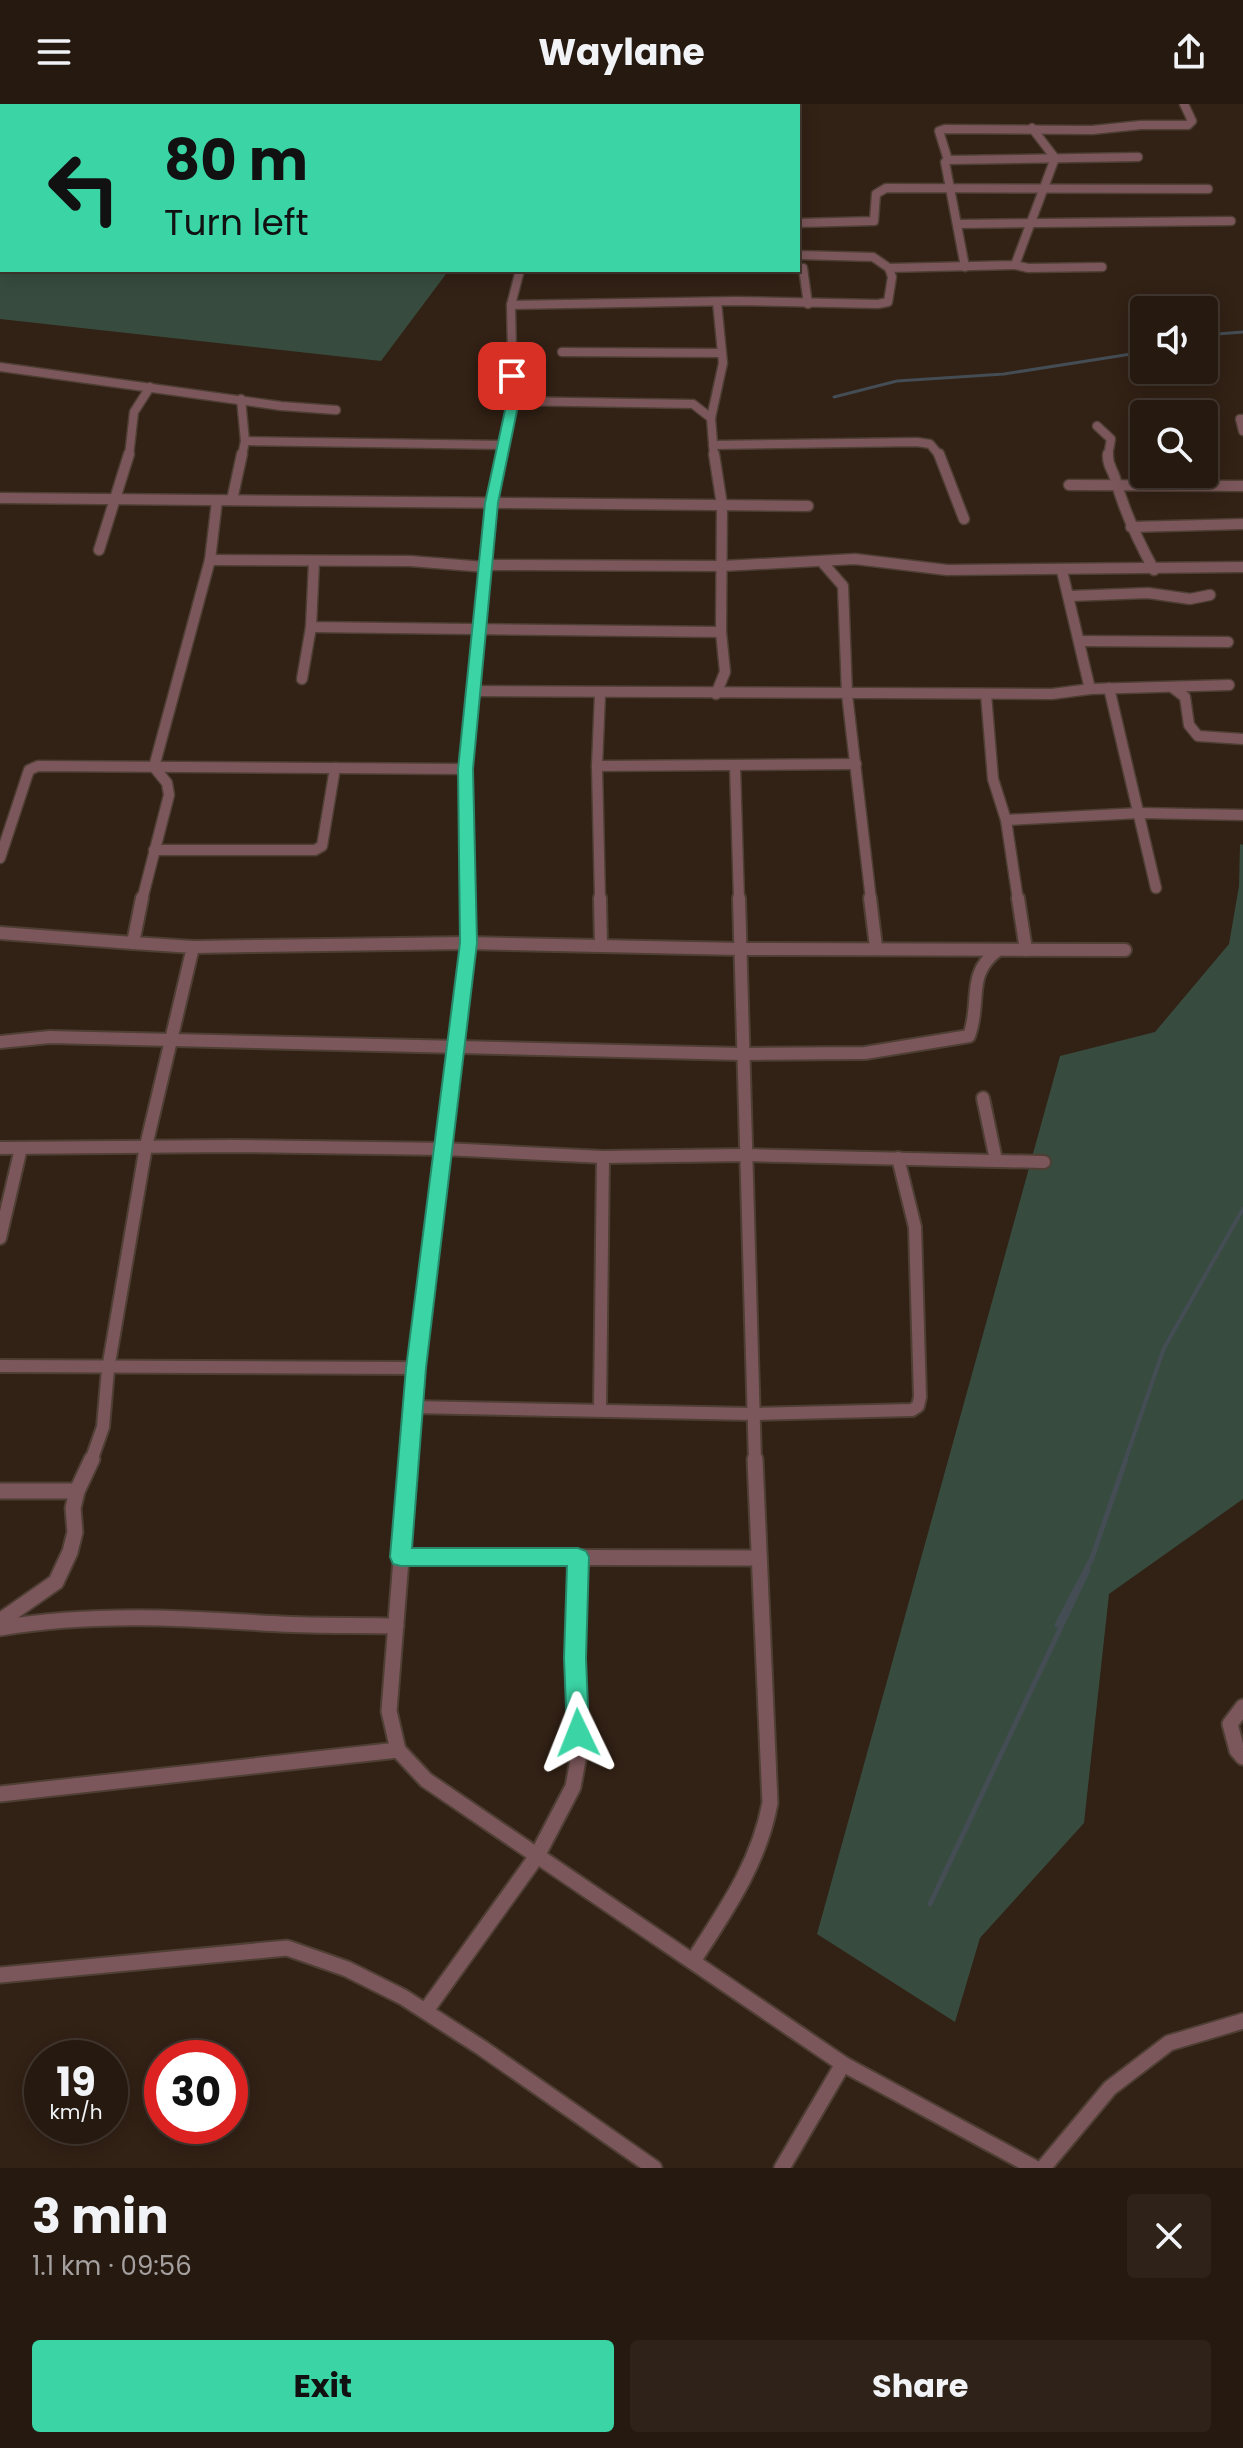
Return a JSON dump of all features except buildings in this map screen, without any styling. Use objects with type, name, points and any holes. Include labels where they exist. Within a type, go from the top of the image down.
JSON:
[{"type":"street","points":[[965,267],[945,162],[948,160],[939,131],[1092,130],[1141,125],[1188,125],[1192,121],[1184,104]]},
{"type":"street","points":[[1032,128],[1055,158]]},
{"type":"street","points":[[948,160],[1138,157]]},
{"type":"street","points":[[1015,265],[1055,158]]},
{"type":"street","points":[[800,223],[874,221],[876,194],[886,188],[1208,189]]},
{"type":"street","points":[[958,224],[1231,221]]},
{"type":"street","points":[[800,257],[873,257],[889,268],[1015,265],[1028,268],[1102,267]]},
{"type":"street","points":[[801,268],[808,304]]},
{"type":"street","points":[[511,305],[885,303],[888,302],[892,277],[889,268]]},
{"type":"street","points":[[519,272],[511,305],[513,401],[492,503],[465,769],[468,943],[416,1368],[389,1711],[398,1750],[426,1780],[843,2064],[1035,2168]]},
{"type":"street","points":[[716,694],[725,672],[721,632],[722,505],[711,418],[723,363],[717,302]]},
{"type":"street","points":[[562,352],[721,353]]},
{"type":"street","points":[[0,367],[336,410]]},
{"type":"street","points":[[99,550],[129,453],[132,437],[129,425],[135,404],[150,387]]},
{"type":"street","points":[[232,500],[245,441],[241,399]]},
{"type":"street","points":[[513,401],[693,404],[711,418]]},
{"type":"street","points":[[1243,419],[1240,419],[1243,431]]},
{"type":"street","points":[[1097,426],[1111,439],[1106,458],[1115,478],[1115,486],[1131,527],[1154,570]]},
{"type":"street","points":[[245,441],[504,445]]},
{"type":"street","points":[[713,445],[930,444],[938,451],[964,519]]},
{"type":"street","points":[[1069,485],[1243,486]]},
{"type":"street","points":[[0,498],[808,506]]},
{"type":"street","points":[[154,767],[210,560],[217,501]]},
{"type":"street","points":[[1131,527],[1243,524]]},
{"type":"street","points":[[210,560],[410,561],[432,565],[485,566],[723,566],[855,559],[947,570],[1243,567]]},
{"type":"street","points":[[302,679],[311,627],[314,562]]},
{"type":"street","points":[[823,563],[843,586],[847,694],[876,947]]},
{"type":"street","points":[[1062,571],[1090,689]]},
{"type":"street","points":[[1070,596],[1148,593],[1190,599],[1210,595]]},
{"type":"street","points":[[311,627],[721,632]]},
{"type":"street","points":[[1079,641],[1228,642]]},
{"type":"street","points":[[474,691],[1052,694],[1109,688],[1229,685]]},
{"type":"street","points":[[1171,687],[1185,697],[1189,725],[1198,736],[1243,739]]},
{"type":"street","points":[[1109,688],[1156,888]]},
{"type":"street","points":[[600,694],[597,766],[601,946]]},
{"type":"street","points":[[986,694],[993,779],[1006,820],[1026,950]]},
{"type":"street","points":[[597,766],[856,764]]},
{"type":"street","points":[[693,1961],[758,1858],[767,1832],[770,1803],[753,1414],[735,766]]},
{"type":"street","points":[[0,858],[5,824],[32,767],[465,769]]},
{"type":"street","points":[[133,943],[169,795],[167,783],[154,767]]},
{"type":"street","points":[[154,850],[315,850],[322,846],[335,768]]},
{"type":"street","points":[[1006,820],[1140,813],[1243,815]]},
{"type":"street","points":[[0,933],[193,947],[468,943],[739,949],[1125,950]]},
{"type":"street","points":[[0,1621],[56,1582],[75,1532],[73,1508],[77,1491],[98,1447],[108,1391],[108,1369],[146,1146],[193,947]]},
{"type":"street","points":[[0,1042],[50,1037],[742,1054],[865,1053],[969,1036],[974,1025],[977,968],[982,959],[1000,949]]},
{"type":"street","points":[[983,1098],[996,1160]]},
{"type":"street","points":[[0,1148],[445,1149],[603,1157],[745,1155],[1044,1162]]},
{"type":"street","points":[[0,1238],[21,1148]]},
{"type":"street","points":[[600,1408],[603,1157]]},
{"type":"street","points":[[413,1407],[600,1408],[753,1414],[912,1410],[918,1406],[916,1238],[898,1158]]},
{"type":"street","points":[[0,1366],[108,1369],[416,1368]]},
{"type":"street","points":[[0,1491],[77,1491]]},
{"type":"street","points":[[401,1557],[759,1558]]},
{"type":"street","points":[[427,2009],[537,1856],[573,1787],[578,1760],[575,1658],[578,1557]]},
{"type":"street","points":[[0,1628],[29,1620],[64,1617],[217,1618],[280,1624],[396,1626]]},
{"type":"street","points":[[1243,1707],[1230,1724],[1237,1750],[1243,1757]]},
{"type":"street","points":[[0,1794],[398,1750]]},
{"type":"street","points":[[0,1975],[287,1948],[342,1964],[427,2009],[654,2168]]},
{"type":"street","points":[[1043,2168],[1110,2088],[1169,2043],[1243,2021]]},
{"type":"street","points":[[782,2168],[843,2064]]},
{"type":"green space","points":[[0,272],[448,272],[381,361],[0,319]]},
{"type":"green space","points":[[1240,844],[1243,845],[1243,1499],[1109,1594],[1084,1823],[980,1938],[955,2022],[817,1934],[1060,1056],[1155,1032],[1229,944],[1239,886]]},
{"type":"waterway","points":[[1218,334],[1243,332]]},
{"type":"waterway","points":[[834,397],[897,381],[1004,374],[1130,354]]},
{"type":"waterway","points":[[1125,1461],[1164,1348],[1243,1209]]},
{"type":"waterway","points":[[930,1904],[1088,1570],[1057,1625],[1092,1558],[1126,1459]]},
{"type":"route","points":[[512,376],[513,401],[492,503],[465,769],[468,943],[416,1368],[401,1557],[578,1557],[575,1658],[578,1733]]}]
